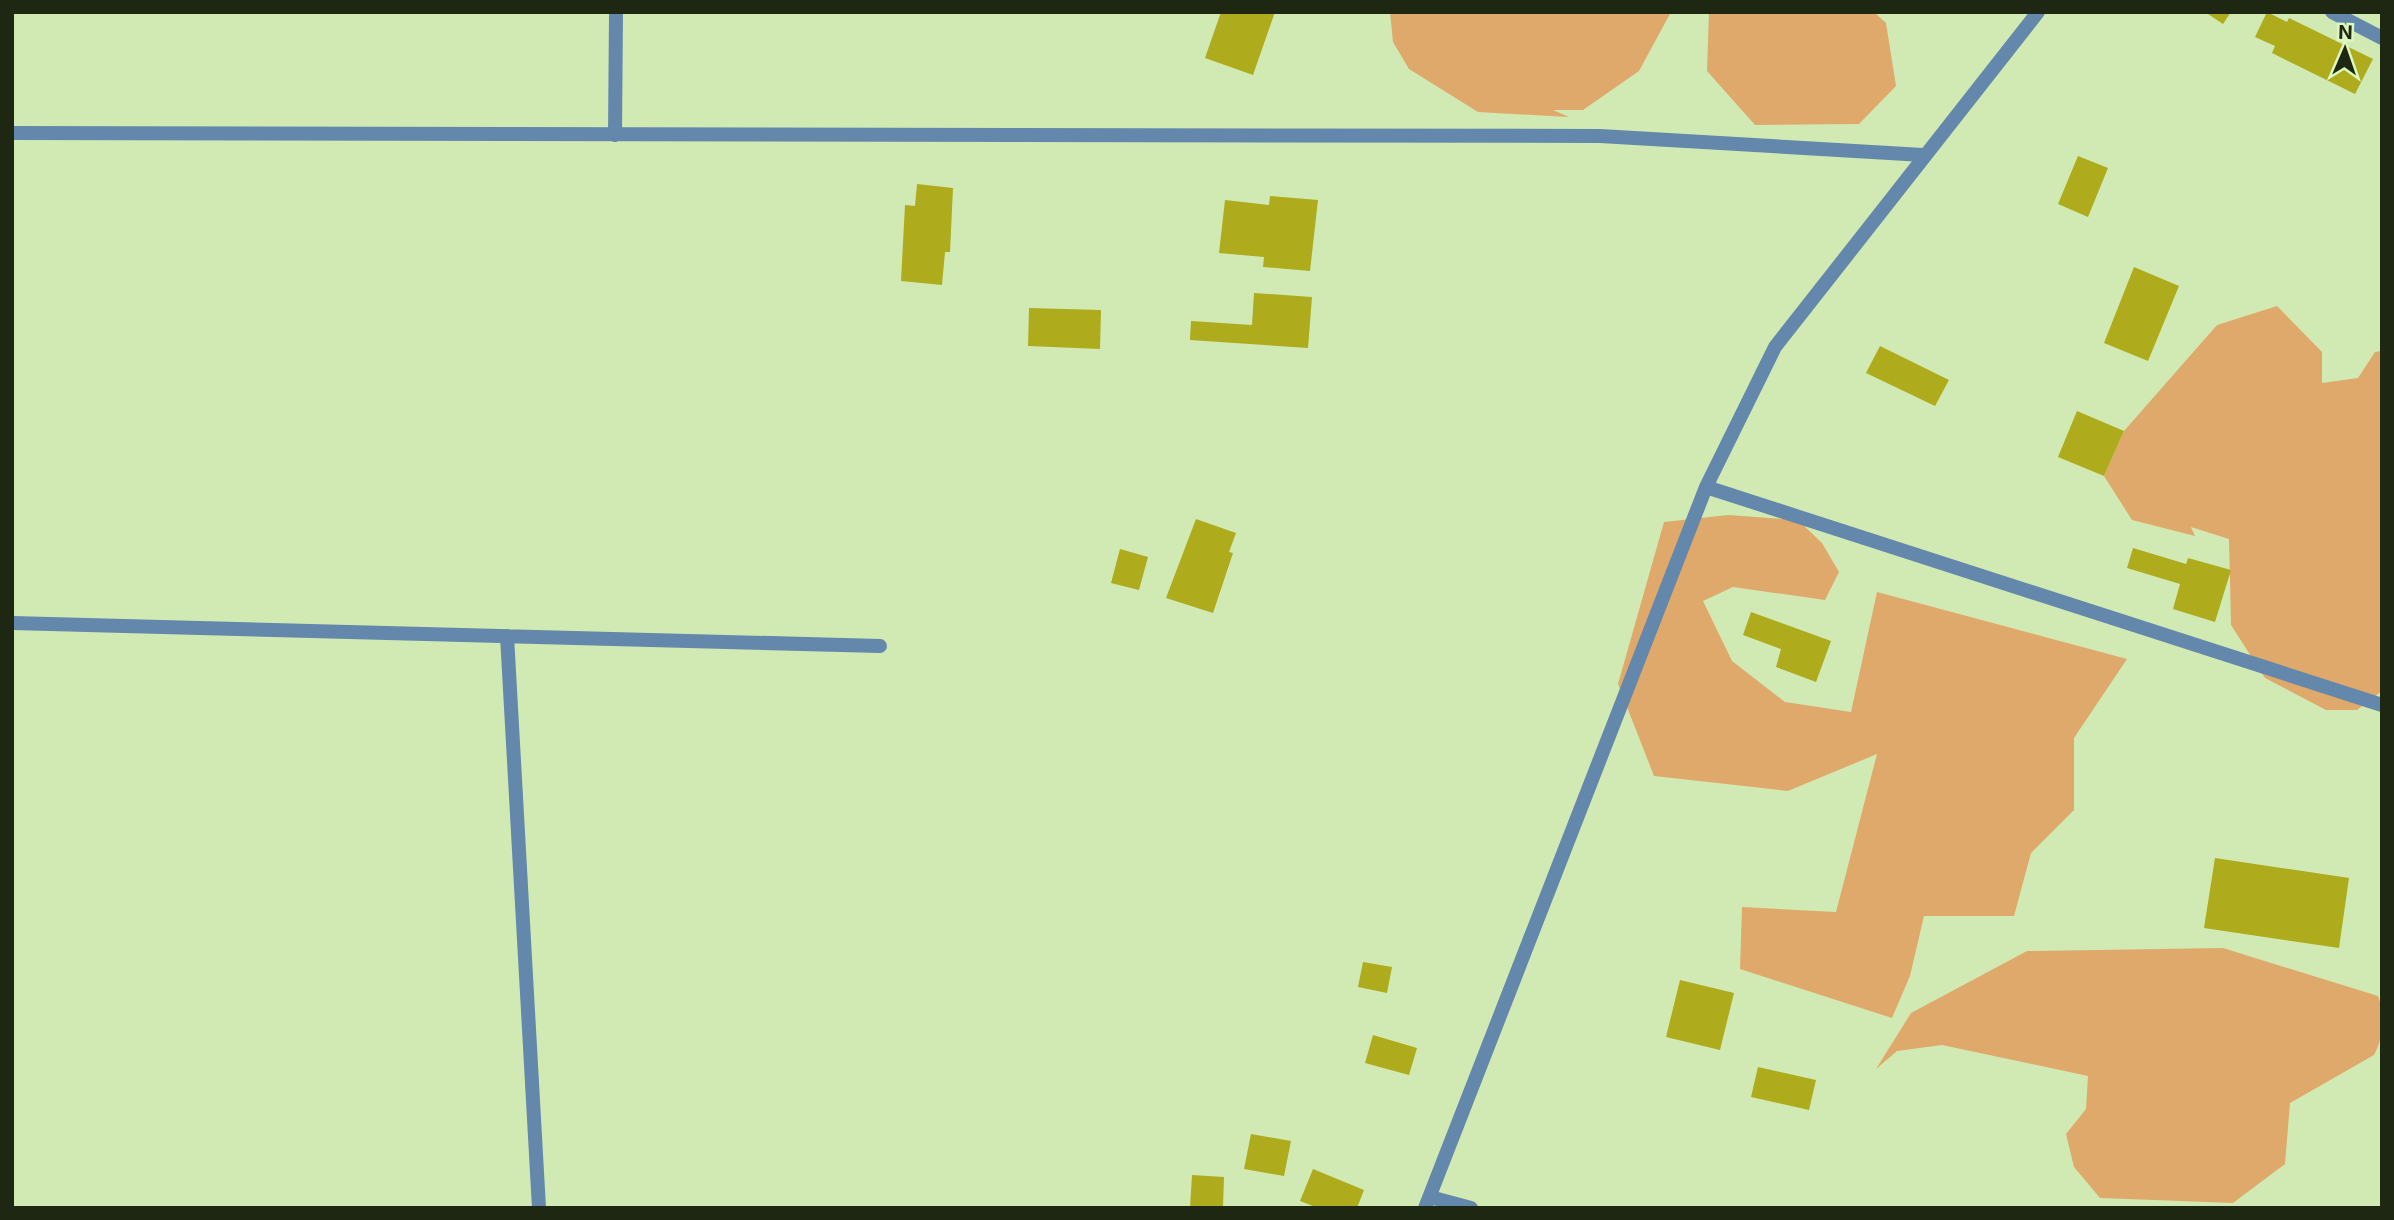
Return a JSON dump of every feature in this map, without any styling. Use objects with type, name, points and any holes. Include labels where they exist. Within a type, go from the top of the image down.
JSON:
[{"type":"street","points":[[615,135],[616,12]]},
{"type":"street","points":[[1471,1208],[1427,1202],[1706,488],[1774,347],[2038,12]]},
{"type":"street","points":[[2332,12],[2382,38]]},
{"type":"street","points":[[12,133],[1600,136],[1923,155]]},
{"type":"street","points":[[1706,488],[2382,705]]},
{"type":"street","points":[[12,623],[880,646]]},
{"type":"street","points":[[507,636],[539,1208]]},
{"type":"shaded area","points":[[1390,12],[1671,12],[1639,71],[1583,110],[1553,110],[1569,117],[1478,112],[1409,69],[1393,42]]},
{"type":"shaded area","points":[[1709,12],[1874,12],[1886,23],[1896,86],[1859,124],[1755,125],[1707,71]]},
{"type":"shaded area","points":[[2277,306],[2322,352],[2322,383],[2358,378],[2375,352],[2382,351],[2382,691],[2357,710],[2326,710],[2265,678],[2231,625],[2229,539],[2191,527],[2195,536],[2132,520],[2104,476],[2124,431],[2217,325]]},
{"type":"shaded area","points":[[1728,515],[1798,520],[1822,543],[1839,572],[1825,600],[1733,587],[1703,601],[1732,661],[1785,702],[1851,712],[1877,592],[2127,659],[2074,738],[2074,810],[2031,853],[2014,916],[1924,916],[1910,976],[1892,1018],[1740,969],[1742,907],[1836,912],[1877,754],[1788,791],[1654,776],[1618,684],[1664,522]]},
{"type":"shaded area","points":[[2223,948],[2378,996],[2382,1018],[2382,1033],[2374,1055],[2290,1103],[2285,1164],[2233,1203],[2100,1198],[2074,1167],[2066,1134],[2086,1109],[2088,1076],[1942,1045],[1897,1051],[1876,1069],[1911,1013],[2027,951]]},
{"type":"building","points":[[1221,12],[1275,12],[1253,75],[1205,58]]},
{"type":"building","points":[[2205,12],[2231,12],[2223,24]]},
{"type":"building","points":[[2267,12],[2287,22],[2289,18],[2373,59],[2355,94],[2272,53],[2275,46],[2255,37]]},
{"type":"building","points":[[2078,156],[2108,168],[2088,217],[2058,204]]},
{"type":"building","points":[[917,184],[953,188],[950,252],[945,252],[942,285],[901,281],[905,205],[915,206]]},
{"type":"building","points":[[1270,196],[1318,200],[1310,271],[1263,267],[1264,257],[1219,253],[1225,200],[1269,205]]},
{"type":"building","points":[[2134,267],[2179,286],[2148,361],[2104,343]]},
{"type":"building","points":[[1254,293],[1312,297],[1308,348],[1190,340],[1191,321],[1252,325]]},
{"type":"building","points":[[1029,308],[1101,310],[1100,349],[1028,346]]},
{"type":"building","points":[[1880,346],[1949,380],[1935,406],[1866,373]]},
{"type":"building","points":[[2077,411],[2124,431],[2104,476],[2058,457]]},
{"type":"building","points":[[1196,519],[1236,533],[1229,552],[1233,553],[1213,613],[1166,598]]},
{"type":"building","points":[[2133,548],[2186,564],[2188,558],[2231,570],[2215,622],[2173,609],[2180,584],[2127,568]]},
{"type":"building","points":[[1120,549],[1148,557],[1139,590],[1111,583]]},
{"type":"building","points":[[1751,612],[1831,641],[1816,682],[1776,667],[1781,649],[1743,635]]},
{"type":"building","points":[[2215,858],[2349,878],[2339,948],[2204,928]]},
{"type":"building","points":[[1363,962],[1392,967],[1387,993],[1358,987]]},
{"type":"building","points":[[1680,980],[1734,993],[1720,1050],[1666,1037]]},
{"type":"building","points":[[1373,1035],[1417,1048],[1409,1075],[1365,1063]]},
{"type":"building","points":[[1758,1067],[1816,1080],[1809,1110],[1751,1097]]},
{"type":"building","points":[[1251,1134],[1291,1141],[1284,1176],[1244,1169]]},
{"type":"building","points":[[1313,1169],[1364,1190],[1357,1208],[1318,1208],[1300,1201]]},
{"type":"building","points":[[1192,1175],[1224,1177],[1223,1208],[1190,1208]]}]
